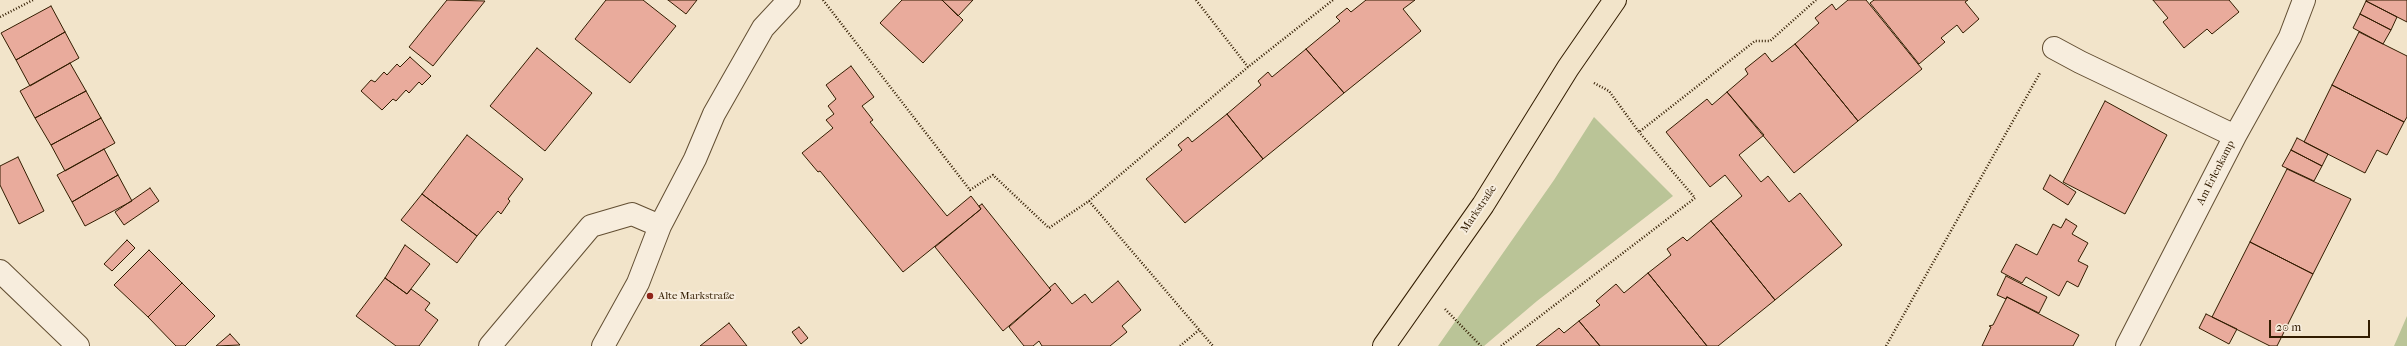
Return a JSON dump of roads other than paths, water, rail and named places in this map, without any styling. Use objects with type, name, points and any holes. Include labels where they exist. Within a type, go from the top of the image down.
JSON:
[{"type":"main road","name":"Markstraße","points":[[1568,68],[1601,0]]},
{"type":"main road","name":"Markstraße","points":[[1384,346],[1483,205],[1568,68],[1615,0]]},
{"type":"street","points":[[602,346],[638,283],[660,226],[695,160],[714,114],[763,28],[789,0]]},
{"type":"street","name":"Am Erlenkamp","points":[[2127,346],[2235,136],[2290,37],[2304,0]]},
{"type":"street","points":[[2054,48],[2080,62],[2235,136]]},
{"type":"street","points":[[490,346],[591,226],[632,214],[660,226]]},
{"type":"street","points":[[0,271],[78,346]]},
{"type":"place","name":"Alte Markstraße","points":[[650,296]]}]
